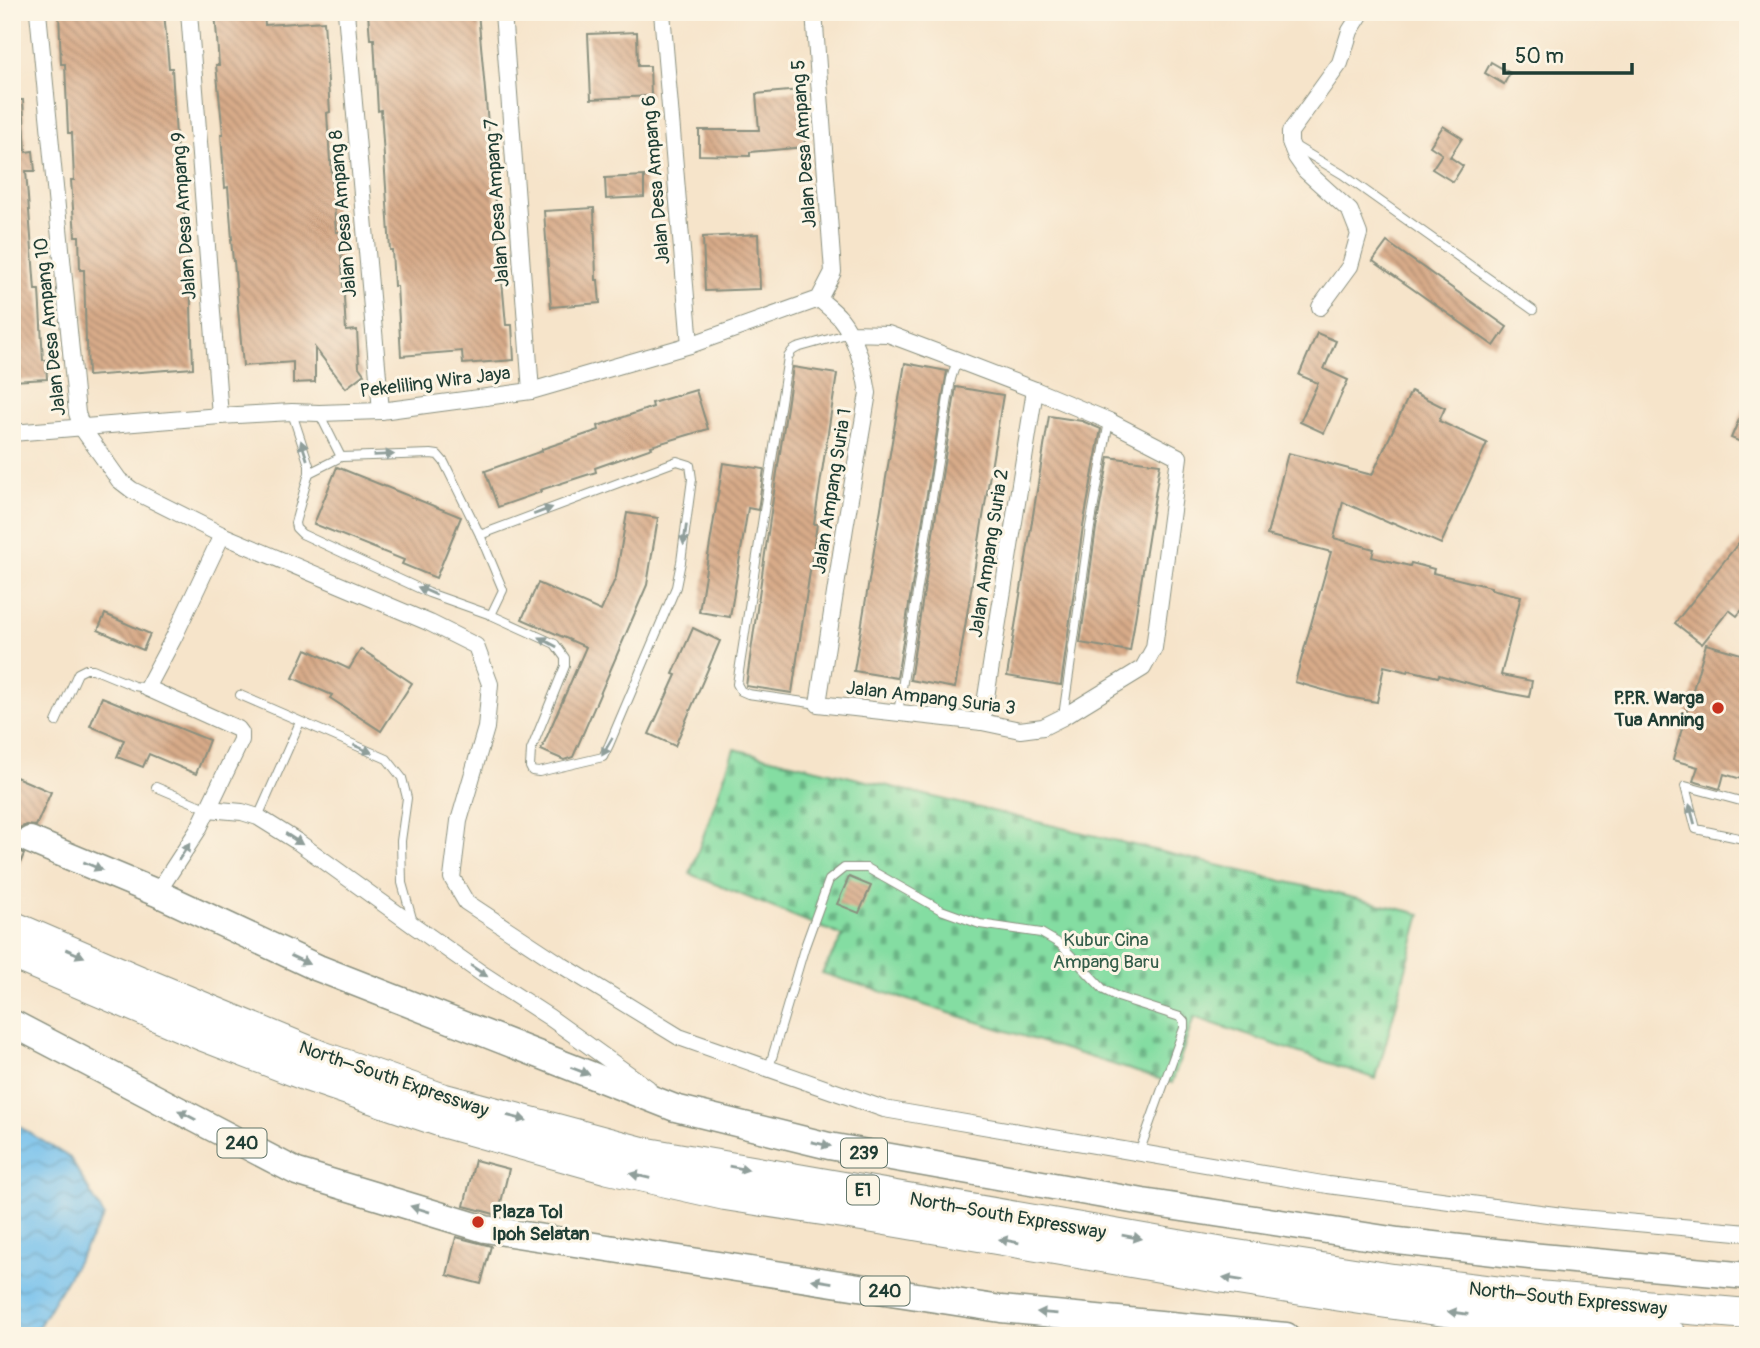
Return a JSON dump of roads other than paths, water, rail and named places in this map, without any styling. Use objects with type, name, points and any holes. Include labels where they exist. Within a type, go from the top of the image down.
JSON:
[{"type":"highway","name":"North–South Expressway","points":[[12,926],[321,1056],[441,1098],[642,1152],[1216,1252],[1393,1279],[1526,1295],[1748,1314]]},
{"type":"highway","name":"North–South Expressway","points":[[12,954],[201,1035],[307,1076],[442,1122],[610,1169],[725,1195],[1225,1278],[1523,1322],[1672,1336]]},
{"type":"main road","name":"239","points":[[30,840],[157,893],[318,968],[675,1108],[829,1146],[1169,1206],[1398,1241],[1748,1276]]},
{"type":"main road","name":"240","points":[[12,1023],[297,1172],[485,1229],[1001,1309],[1286,1336]]},
{"type":"street","name":"Jalan Desa Ampang 10","points":[[38,12],[77,413],[82,428]]},
{"type":"street","name":"Jalan Desa Ampang 9","points":[[189,12],[220,416]]},
{"type":"street","name":"Jalan Desa Ampang 8","points":[[346,12],[381,411]]},
{"type":"street","name":"Jalan Desa Ampang 7","points":[[503,12],[531,391]]},
{"type":"street","name":"Jalan Desa Ampang 6","points":[[662,12],[690,345]]},
{"type":"street","name":"Jalan Desa Ampang 5","points":[[814,12],[833,272],[819,299]]},
{"type":"street","points":[[1320,307],[1350,266],[1359,234],[1350,211],[1305,170],[1296,157],[1290,142],[1290,132],[1340,63],[1350,31],[1362,12]]},
{"type":"street","name":"Pekeliling Wira Jaya","points":[[12,433],[220,416],[381,411],[531,391],[690,345],[819,299]]},
{"type":"street","name":"Jalan Ampang Suria 1","points":[[818,704],[869,393],[865,371],[850,333],[819,299]]},
{"type":"street","points":[[850,333],[888,334],[1109,421]]},
{"type":"street","name":"Jalan Ampang Suria 2","points":[[982,722],[1035,390]]},
{"type":"street","name":"Jalan Ampang Suria 3","points":[[818,704],[982,722],[1020,730],[1043,727],[1063,717],[1143,667],[1154,648],[1179,457],[1109,421]]},
{"type":"street","points":[[82,428],[119,480],[132,490],[222,534],[476,646],[490,684],[486,728],[458,821],[452,878],[467,902],[560,964],[679,1037],[884,1109],[1328,1185],[1570,1217],[1748,1233]]},
{"type":"street","points":[[157,893],[198,830],[241,740],[242,733],[238,729],[147,688],[222,534]]},
{"type":"street","points":[[208,809],[258,817],[298,842],[675,1108]]},
{"type":"lane","points":[[1290,142],[1352,181],[1533,310]]},
{"type":"lane","points":[[818,704],[748,694],[741,691],[737,684],[788,358],[797,348],[850,333]]},
{"type":"lane","points":[[898,713],[951,379],[957,360]]},
{"type":"lane","points":[[292,412],[309,465],[296,528],[302,534],[429,593],[491,615],[555,643],[565,658],[565,666],[531,750],[532,771],[539,772],[603,757],[676,587],[692,479],[690,465],[677,461],[480,535]]},
{"type":"lane","points":[[319,413],[341,457]]},
{"type":"lane","points":[[1063,717],[1090,527],[1109,421]]},
{"type":"lane","points":[[12,439],[12,457]]},
{"type":"lane","points":[[309,473],[341,457],[438,455],[480,535],[503,590],[491,615]]},
{"type":"lane","points":[[56,722],[78,673],[86,669],[147,688]]},
{"type":"lane","points":[[240,695],[387,759],[402,778],[407,798],[401,841],[402,883],[413,925]]},
{"type":"lane","points":[[258,817],[300,722]]},
{"type":"lane","points":[[1748,803],[1685,786],[1696,828],[1748,841]]},
{"type":"lane","points":[[156,787],[208,809]]},
{"type":"lane","points":[[769,1068],[804,949],[830,880],[844,868],[867,868],[941,910],[980,924],[1041,933],[1060,944],[1104,990],[1180,1017],[1184,1021],[1184,1028],[1139,1153]]},
{"type":"water","points":[[12,1122],[70,1158],[104,1216],[33,1336],[12,1336]]},
{"type":"place","name":"P.P.R. Warga Tua Anning","points":[[1718,708]]},
{"type":"place","name":"Plaza Tol Ipoh Selatan","points":[[478,1222]]},
{"type":"park label","name":"Kubur Cina Ampang Baru","points":[[1106,950]]}]
